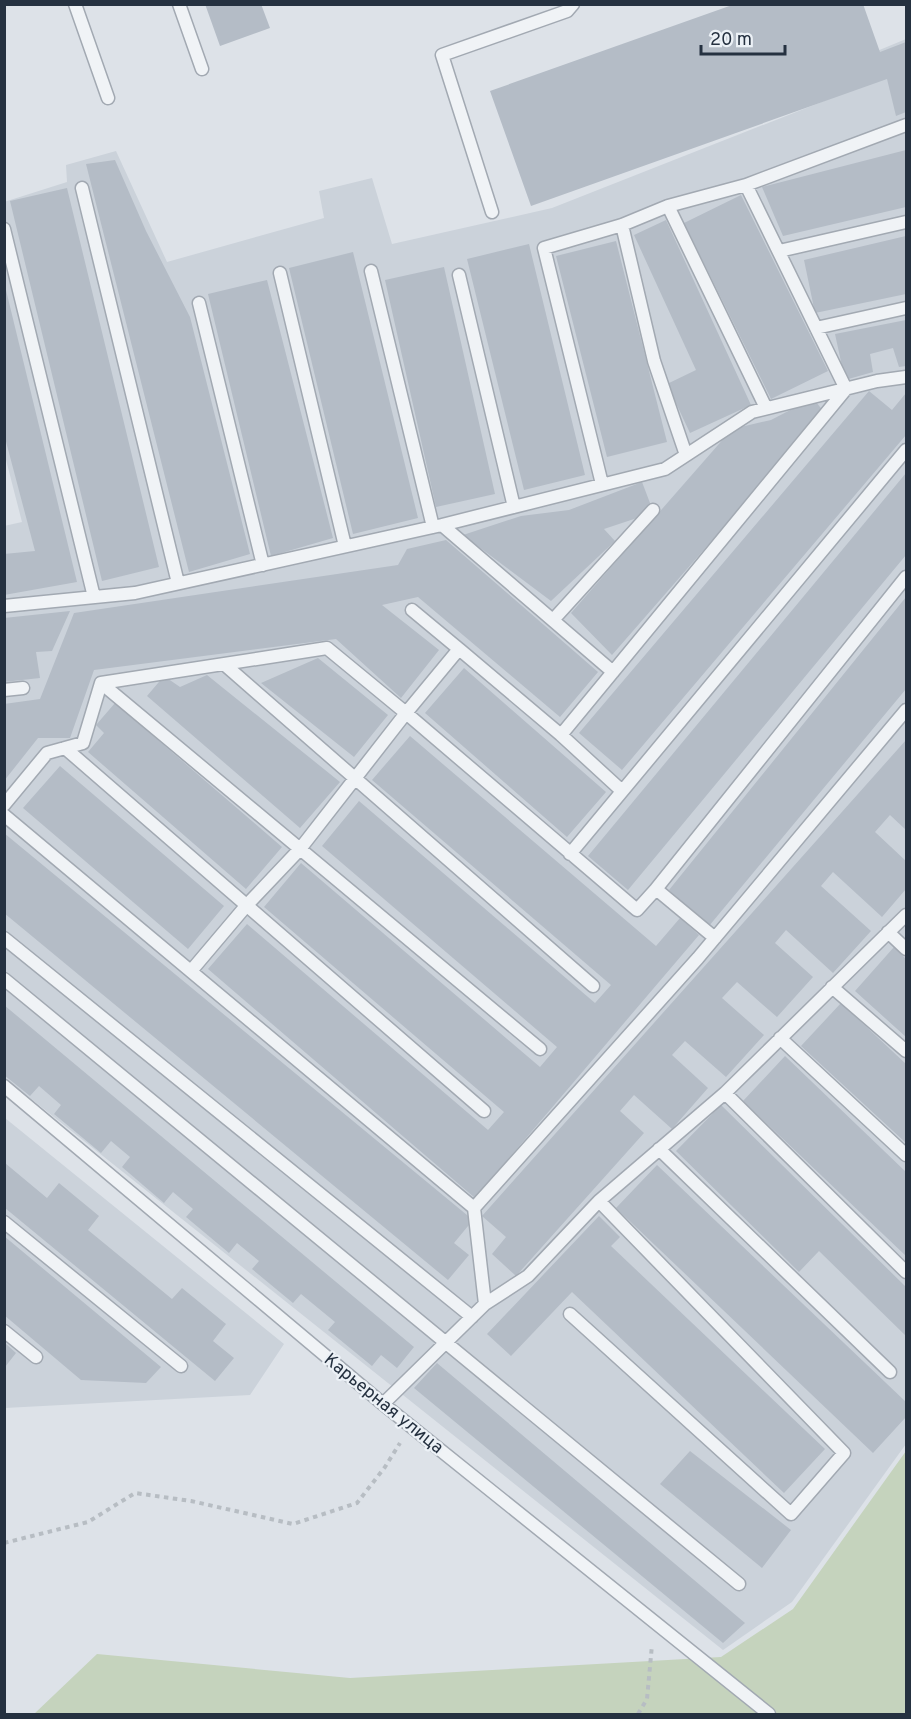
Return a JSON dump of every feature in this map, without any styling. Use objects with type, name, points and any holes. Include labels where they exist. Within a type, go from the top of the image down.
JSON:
[{"type":"lane","points":[[75,4],[108,98]]},
{"type":"lane","points":[[179,4],[202,69]]},
{"type":"lane","points":[[492,212],[442,55],[567,11],[573,4]]},
{"type":"lane","points":[[602,484],[544,248],[622,225],[668,206],[746,185],[906,125]]},
{"type":"lane","points":[[746,185],[846,389]]},
{"type":"lane","points":[[82,188],[178,583]]},
{"type":"lane","points":[[668,206],[766,408]]},
{"type":"lane","points":[[779,252],[906,222]]},
{"type":"lane","points":[[622,225],[654,361],[686,455]]},
{"type":"lane","points":[[4,229],[93,597]]},
{"type":"lane","points":[[371,272],[437,526],[613,672]]},
{"type":"lane","points":[[280,273],[345,546]]},
{"type":"lane","points":[[459,275],[514,507]]},
{"type":"lane","points":[[199,303],[263,565]]},
{"type":"lane","points":[[816,328],[906,308]]},
{"type":"lane","points":[[4,606],[135,593],[437,526],[664,469],[752,412],[906,377]]},
{"type":"lane","points":[[561,735],[846,389]]},
{"type":"lane","points":[[570,854],[906,450]]},
{"type":"lane","points":[[553,620],[653,510]]},
{"type":"lane","points":[[101,683],[327,648],[406,712],[637,910],[906,577]]},
{"type":"lane","points":[[412,610],[561,735],[622,791]]},
{"type":"lane","points":[[191,971],[246,906],[300,849],[406,712],[459,649]]},
{"type":"lane","points":[[224,664],[593,986]]},
{"type":"lane","points":[[4,805],[47,753],[83,743],[101,683]]},
{"type":"lane","points":[[101,683],[540,1048]]},
{"type":"lane","points":[[4,690],[22,688]]},
{"type":"lane","points":[[474,1208],[715,938],[906,710]]},
{"type":"lane","points":[[65,748],[484,1112]]},
{"type":"lane","points":[[4,814],[474,1208],[485,1304]]},
{"type":"lane","points":[[656,889],[715,938]]},
{"type":"lane","points":[[384,1404],[485,1304],[528,1276],[599,1201],[725,1093],[906,915]]},
{"type":"lane","points":[[888,932],[906,949]]},
{"type":"lane","points":[[4,938],[472,1317]]},
{"type":"lane","points":[[4,979],[740,1584]]},
{"type":"lane","points":[[832,987],[906,1051]]},
{"type":"lane","points":[[780,1038],[906,1155]]},
{"type":"lane","name":"Карьерная улица","points":[[4,1086],[384,1404],[654,1624],[769,1714]]},
{"type":"lane","points":[[725,1093],[906,1272]]},
{"type":"lane","points":[[659,1149],[890,1372]]},
{"type":"lane","points":[[570,1314],[791,1514],[844,1453],[599,1201]]},
{"type":"lane","points":[[4,1222],[181,1366]]},
{"type":"lane","points":[[4,1331],[36,1357]]},
{"type":"path","points":[[4,1543],[88,1522],[135,1493],[191,1501],[293,1524],[357,1503],[385,1467],[410,1425]]},
{"type":"path","points":[[638,1714],[647,1699],[654,1624]]},
{"type":"shaded area","points":[[906,39],[906,1444],[792,1602],[723,1650],[5,1078],[4,526],[22,522],[4,452],[4,202],[67,182],[66,165],[116,151],[167,262],[324,218],[319,191],[372,178],[392,244],[552,208],[885,77],[877,51]]},
{"type":"shaded area","points":[[5,1118],[284,1344],[250,1395],[5,1408]]},
{"type":"green space","points":[[906,1451],[906,1714],[34,1714],[97,1654],[350,1678],[721,1657],[793,1609]]},
{"type":"building","points":[[205,4],[261,4],[270,28],[220,46]]},
{"type":"building","points":[[735,4],[863,4],[880,52],[906,42],[906,112],[896,116],[887,79],[531,206],[490,91]]},
{"type":"building","points":[[906,150],[906,207],[783,236],[762,187]]},
{"type":"building","points":[[115,160],[146,231],[190,317],[250,554],[189,572],[86,164]]},
{"type":"building","points":[[67,188],[159,567],[102,581],[10,201]]},
{"type":"building","points":[[741,195],[828,371],[771,399],[684,223]]},
{"type":"building","points":[[666,220],[751,405],[690,433],[667,384],[696,370],[634,235]]},
{"type":"building","points":[[906,236],[906,294],[815,313],[804,260]]},
{"type":"building","points":[[616,241],[667,442],[607,457],[556,256]]},
{"type":"building","points":[[529,244],[585,475],[524,490],[467,259]]},
{"type":"building","points":[[353,252],[418,518],[353,534],[289,268]]},
{"type":"building","points":[[444,267],[495,494],[436,507],[385,280]]},
{"type":"building","points":[[267,280],[333,538],[271,556],[208,294]]},
{"type":"building","points":[[5,286],[77,582],[4,595],[4,554],[35,551],[4,434]]},
{"type":"building","points":[[906,320],[906,366],[899,367],[893,348],[870,354],[873,372],[845,380],[835,334]]},
{"type":"building","points":[[869,391],[892,410],[906,393],[906,435],[622,770],[579,733]]},
{"type":"building","points":[[816,402],[824,412],[612,655],[571,613],[732,429],[771,420],[798,406]]},
{"type":"building","points":[[906,473],[906,555],[628,890],[588,856]]},
{"type":"building","points":[[642,482],[650,503],[640,517],[604,529],[615,541],[551,601],[463,535],[521,516],[569,510]]},
{"type":"building","points":[[446,540],[598,672],[560,717],[418,597],[382,605],[439,650],[401,698],[336,639],[94,670],[70,738],[38,738],[4,781],[4,704],[40,699],[74,613],[398,565],[407,549]]},
{"type":"building","points":[[906,597],[906,689],[709,926],[669,890]]},
{"type":"building","points":[[70,611],[52,651],[36,652],[40,678],[4,682],[4,618]]},
{"type":"building","points":[[318,658],[388,715],[354,757],[261,683]]},
{"type":"building","points":[[464,668],[606,792],[567,837],[425,713]]},
{"type":"building","points":[[207,675],[340,782],[300,828],[147,696],[164,676],[180,687]]},
{"type":"building","points":[[115,703],[282,847],[246,889],[88,752],[104,733],[96,725]]},
{"type":"building","points":[[410,736],[656,946],[680,918],[699,935],[475,1198],[208,969],[247,924],[488,1130],[504,1112],[264,907],[301,863],[540,1067],[557,1047],[322,846],[359,801],[595,1003],[611,985],[372,780]]},
{"type":"building","points":[[906,740],[906,830],[890,815],[875,832],[906,861],[906,889],[882,917],[833,872],[821,886],[871,931],[833,973],[786,930],[775,943],[813,977],[777,1017],[737,982],[722,998],[764,1035],[726,1077],[685,1041],[672,1055],[708,1088],[672,1129],[634,1095],[620,1111],[644,1133],[516,1276],[492,1254],[506,1237],[482,1216]]},
{"type":"building","points":[[60,766],[224,906],[188,949],[23,808]]},
{"type":"building","points":[[4,833],[473,1220],[454,1243],[469,1255],[448,1280],[4,913]]},
{"type":"building","points":[[894,947],[906,959],[906,1037],[855,991]]},
{"type":"building","points":[[841,1003],[906,1064],[906,1143],[801,1046]]},
{"type":"building","points":[[4,1005],[414,1347],[397,1368],[381,1355],[372,1366],[328,1330],[335,1322],[301,1294],[293,1303],[252,1269],[259,1261],[237,1243],[229,1253],[186,1217],[193,1209],[173,1192],[164,1203],[122,1167],[130,1157],[111,1141],[101,1153],[54,1114],[61,1105],[39,1086],[30,1096],[4,1075]]},
{"type":"building","points":[[785,1056],[906,1172],[906,1256],[743,1101]]},
{"type":"building","points":[[721,1105],[906,1287],[906,1336],[819,1251],[799,1272],[676,1151]]},
{"type":"building","points":[[5,1163],[47,1198],[59,1183],[99,1216],[88,1230],[172,1299],[182,1288],[226,1324],[213,1341],[234,1358],[215,1381],[5,1208]]},
{"type":"building","points":[[657,1165],[906,1402],[906,1417],[873,1453],[616,1208]]},
{"type":"building","points":[[599,1216],[620,1237],[611,1246],[825,1449],[784,1493],[572,1292],[511,1356],[487,1334]]},
{"type":"building","points":[[4,1236],[161,1367],[146,1383],[81,1380],[4,1315]]},
{"type":"building","points":[[5,1343],[16,1353],[5,1367]]},
{"type":"building","points":[[437,1363],[745,1623],[723,1643],[414,1388]]},
{"type":"building","points":[[690,1451],[791,1530],[762,1568],[660,1484]]}]
